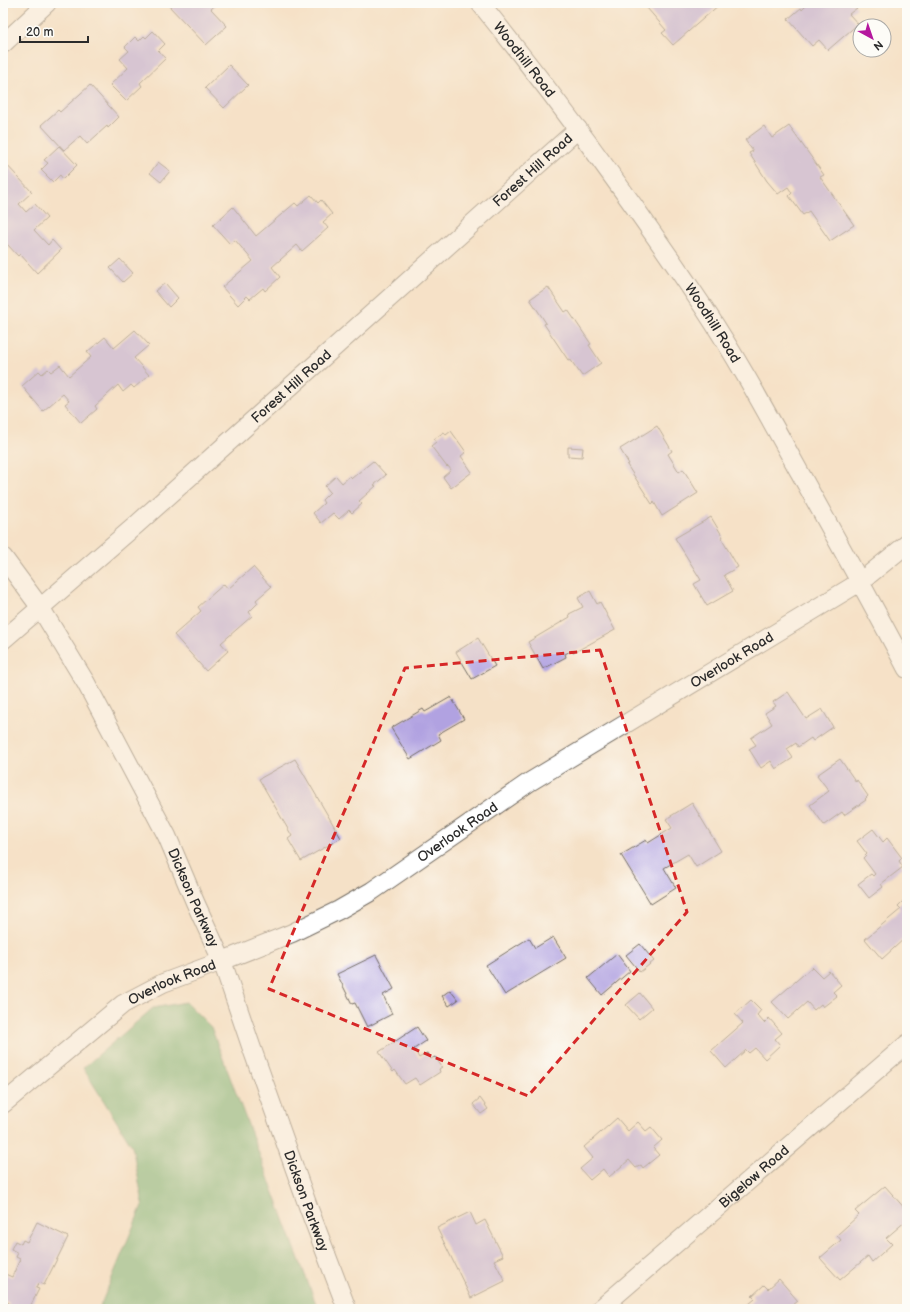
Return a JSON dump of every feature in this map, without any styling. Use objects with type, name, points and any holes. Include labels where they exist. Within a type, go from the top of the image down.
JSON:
[{"type":"street","points":[[3,44],[47,3]]},
{"type":"street","name":"Woodhill Road","points":[[480,3],[578,129],[704,309],[755,391],[907,669]]},
{"type":"street","name":"Forest Hill Road","points":[[3,640],[142,520],[578,129]]},
{"type":"street","name":"Overlook Road","points":[[3,1104],[124,1004],[163,984],[292,933],[339,910],[372,891],[528,783],[860,582],[907,544]]},
{"type":"street","name":"Dickson Parkway","points":[[3,557],[40,607],[86,683],[167,836],[194,902],[222,961],[288,1150],[347,1309]]},
{"type":"street","name":"Bigelow Road","points":[[600,1309],[907,1044]]},
{"type":"highlighted area","points":[[600,650],[687,912],[528,1096],[269,989],[405,668]]},
{"type":"green space","points":[[186,1002],[211,1027],[318,1309],[99,1309],[143,1203],[132,1146],[83,1068],[153,1008]]},
{"type":"building","points":[[170,3],[218,3],[211,9],[227,26],[206,45],[168,5]]},
{"type":"building","points":[[646,3],[725,3],[722,6],[720,4],[673,45],[662,33],[666,30],[647,8],[649,6]]},
{"type":"building","points":[[809,3],[853,3],[857,8],[849,14],[853,18],[852,29],[828,50],[819,40],[812,46],[788,19],[801,8],[802,10]]},
{"type":"building","points":[[153,31],[165,44],[158,51],[166,58],[140,83],[142,86],[126,101],[110,85],[128,68],[120,59],[129,51],[125,47],[135,37],[139,41],[144,36],[146,38]]},
{"type":"building","points":[[229,65],[248,85],[224,108],[205,88]]},
{"type":"building","points":[[90,85],[119,117],[108,128],[107,126],[87,144],[80,136],[64,150],[41,125],[58,110],[60,112]]},
{"type":"building","points":[[764,126],[772,138],[789,126],[824,175],[820,177],[854,225],[830,241],[809,211],[803,215],[789,196],[792,193],[788,187],[778,194],[767,181],[749,153],[753,151],[745,140]]},
{"type":"building","points":[[59,146],[77,165],[63,179],[60,175],[53,182],[41,170],[48,163],[44,160]]},
{"type":"building","points":[[4,162],[32,192],[19,204],[26,212],[35,204],[47,218],[34,230],[48,245],[52,240],[61,250],[37,273],[20,254],[18,256],[7,244],[5,247],[3,244]]},
{"type":"building","points":[[158,162],[170,171],[161,182],[150,173]]},
{"type":"building","points":[[311,195],[318,203],[321,200],[332,214],[323,222],[328,228],[302,251],[297,245],[272,267],[280,277],[265,291],[263,288],[250,299],[247,296],[238,305],[222,287],[253,261],[235,240],[230,244],[213,225],[233,207],[256,236],[295,203],[298,206]]},
{"type":"building","points":[[120,259],[133,273],[123,282],[110,268]]},
{"type":"building","points":[[165,283],[178,298],[169,307],[155,291]]},
{"type":"building","points":[[548,287],[565,312],[568,310],[591,344],[589,345],[601,363],[582,376],[570,359],[568,360],[544,324],[546,323],[530,299]]},
{"type":"building","points":[[135,330],[149,345],[134,358],[149,375],[134,388],[131,385],[123,392],[118,385],[95,406],[97,409],[81,423],[65,404],[69,401],[63,394],[43,411],[22,386],[39,371],[42,374],[48,369],[51,372],[60,365],[69,376],[91,357],[87,352],[105,337],[114,348]]},
{"type":"building","points":[[657,426],[672,451],[668,454],[679,472],[683,469],[698,493],[662,516],[654,502],[652,504],[627,465],[629,464],[620,449]]},
{"type":"building","points":[[451,431],[466,452],[461,456],[472,472],[451,488],[443,477],[451,470],[431,446],[436,442],[434,439],[444,432],[446,435]]},
{"type":"building","points":[[568,447],[583,448],[582,457],[568,456]]},
{"type":"building","points":[[373,461],[386,475],[359,501],[362,504],[352,513],[349,510],[339,519],[333,513],[321,523],[313,513],[324,503],[322,500],[330,492],[325,486],[336,476],[342,483],[350,476],[352,478]]},
{"type":"building","points":[[711,517],[738,567],[724,575],[733,591],[707,606],[694,584],[701,580],[675,538]]},
{"type":"building","points":[[253,567],[271,587],[256,600],[258,603],[249,612],[252,616],[221,643],[228,651],[206,671],[174,635],[201,611],[198,607],[224,584],[228,589]]},
{"type":"building","points":[[590,591],[597,604],[600,602],[615,630],[573,653],[572,650],[565,654],[566,657],[543,669],[528,642],[570,617],[569,614],[583,607],[578,598]]},
{"type":"building","points":[[478,638],[495,666],[472,679],[456,652]]},
{"type":"building","points":[[788,692],[806,719],[822,709],[833,727],[813,741],[811,738],[798,747],[796,743],[787,749],[793,758],[776,769],[771,761],[761,768],[749,749],[756,745],[751,738],[772,724],[765,713],[776,706],[773,702]]},
{"type":"building","points":[[451,697],[464,719],[438,734],[441,740],[410,759],[391,728],[423,709],[425,712]]},
{"type":"building","points":[[295,759],[341,838],[301,861],[288,839],[292,836],[259,779]]},
{"type":"building","points":[[840,759],[868,796],[865,799],[866,800],[844,815],[842,812],[824,825],[810,805],[829,791],[817,775]]},
{"type":"building","points":[[692,803],[721,851],[696,867],[688,854],[664,868],[676,888],[651,904],[621,855],[646,840],[648,843],[672,828],[666,819]]},
{"type":"building","points":[[873,829],[883,842],[887,838],[902,858],[899,861],[903,867],[881,884],[883,887],[869,898],[858,884],[871,874],[873,876],[875,874],[863,858],[867,854],[857,841]]},
{"type":"building","points":[[907,897],[907,941],[905,938],[882,959],[865,939],[901,909],[898,906]]},
{"type":"building","points":[[553,937],[566,958],[505,995],[486,965],[529,938],[535,948]]},
{"type":"building","points":[[640,944],[654,961],[640,972],[626,955]]},
{"type":"building","points":[[617,954],[630,971],[602,995],[588,978]]},
{"type":"building","points":[[376,955],[394,989],[383,995],[392,1014],[367,1027],[355,1003],[352,1004],[337,974]]},
{"type":"building","points":[[812,967],[822,977],[829,971],[841,985],[833,992],[837,996],[823,1007],[821,1004],[814,1010],[807,1002],[788,1019],[772,1002]]},
{"type":"building","points":[[450,990],[458,1000],[449,1006],[442,996]]},
{"type":"building","points":[[640,993],[652,1008],[639,1019],[626,1005]]},
{"type":"building","points":[[751,1000],[761,1010],[757,1015],[764,1023],[769,1018],[782,1033],[775,1039],[780,1045],[765,1059],[755,1048],[749,1053],[746,1050],[726,1068],[711,1051],[743,1023],[735,1014]]},
{"type":"building","points":[[417,1027],[426,1041],[414,1049],[419,1058],[427,1053],[431,1059],[435,1057],[442,1067],[439,1069],[440,1072],[420,1085],[415,1078],[405,1084],[395,1070],[393,1072],[379,1052]]},
{"type":"building","points":[[480,1098],[488,1109],[481,1114],[473,1104]]},
{"type":"building","points":[[617,1118],[628,1131],[638,1122],[646,1131],[651,1127],[662,1140],[653,1148],[659,1155],[643,1168],[641,1165],[636,1168],[629,1160],[609,1177],[603,1169],[590,1180],[580,1169],[593,1158],[584,1147]]},
{"type":"building","points":[[885,1186],[907,1211],[907,1220],[886,1238],[892,1244],[872,1262],[868,1256],[840,1280],[820,1258],[841,1240],[837,1235],[859,1215],[855,1211]]},
{"type":"building","points":[[470,1212],[476,1225],[485,1220],[503,1256],[494,1260],[505,1281],[471,1298],[437,1228]]},
{"type":"building","points":[[37,1222],[68,1237],[44,1285],[39,1283],[36,1288],[39,1289],[29,1309],[19,1307],[19,1309],[7,1309],[9,1303],[3,1300],[3,1273],[12,1277],[20,1259],[16,1257],[18,1253],[11,1249],[15,1241],[21,1244],[23,1240],[27,1242]]},
{"type":"building","points":[[779,1279],[798,1301],[788,1309],[743,1309],[755,1299],[752,1296],[764,1285],[768,1289]]}]
